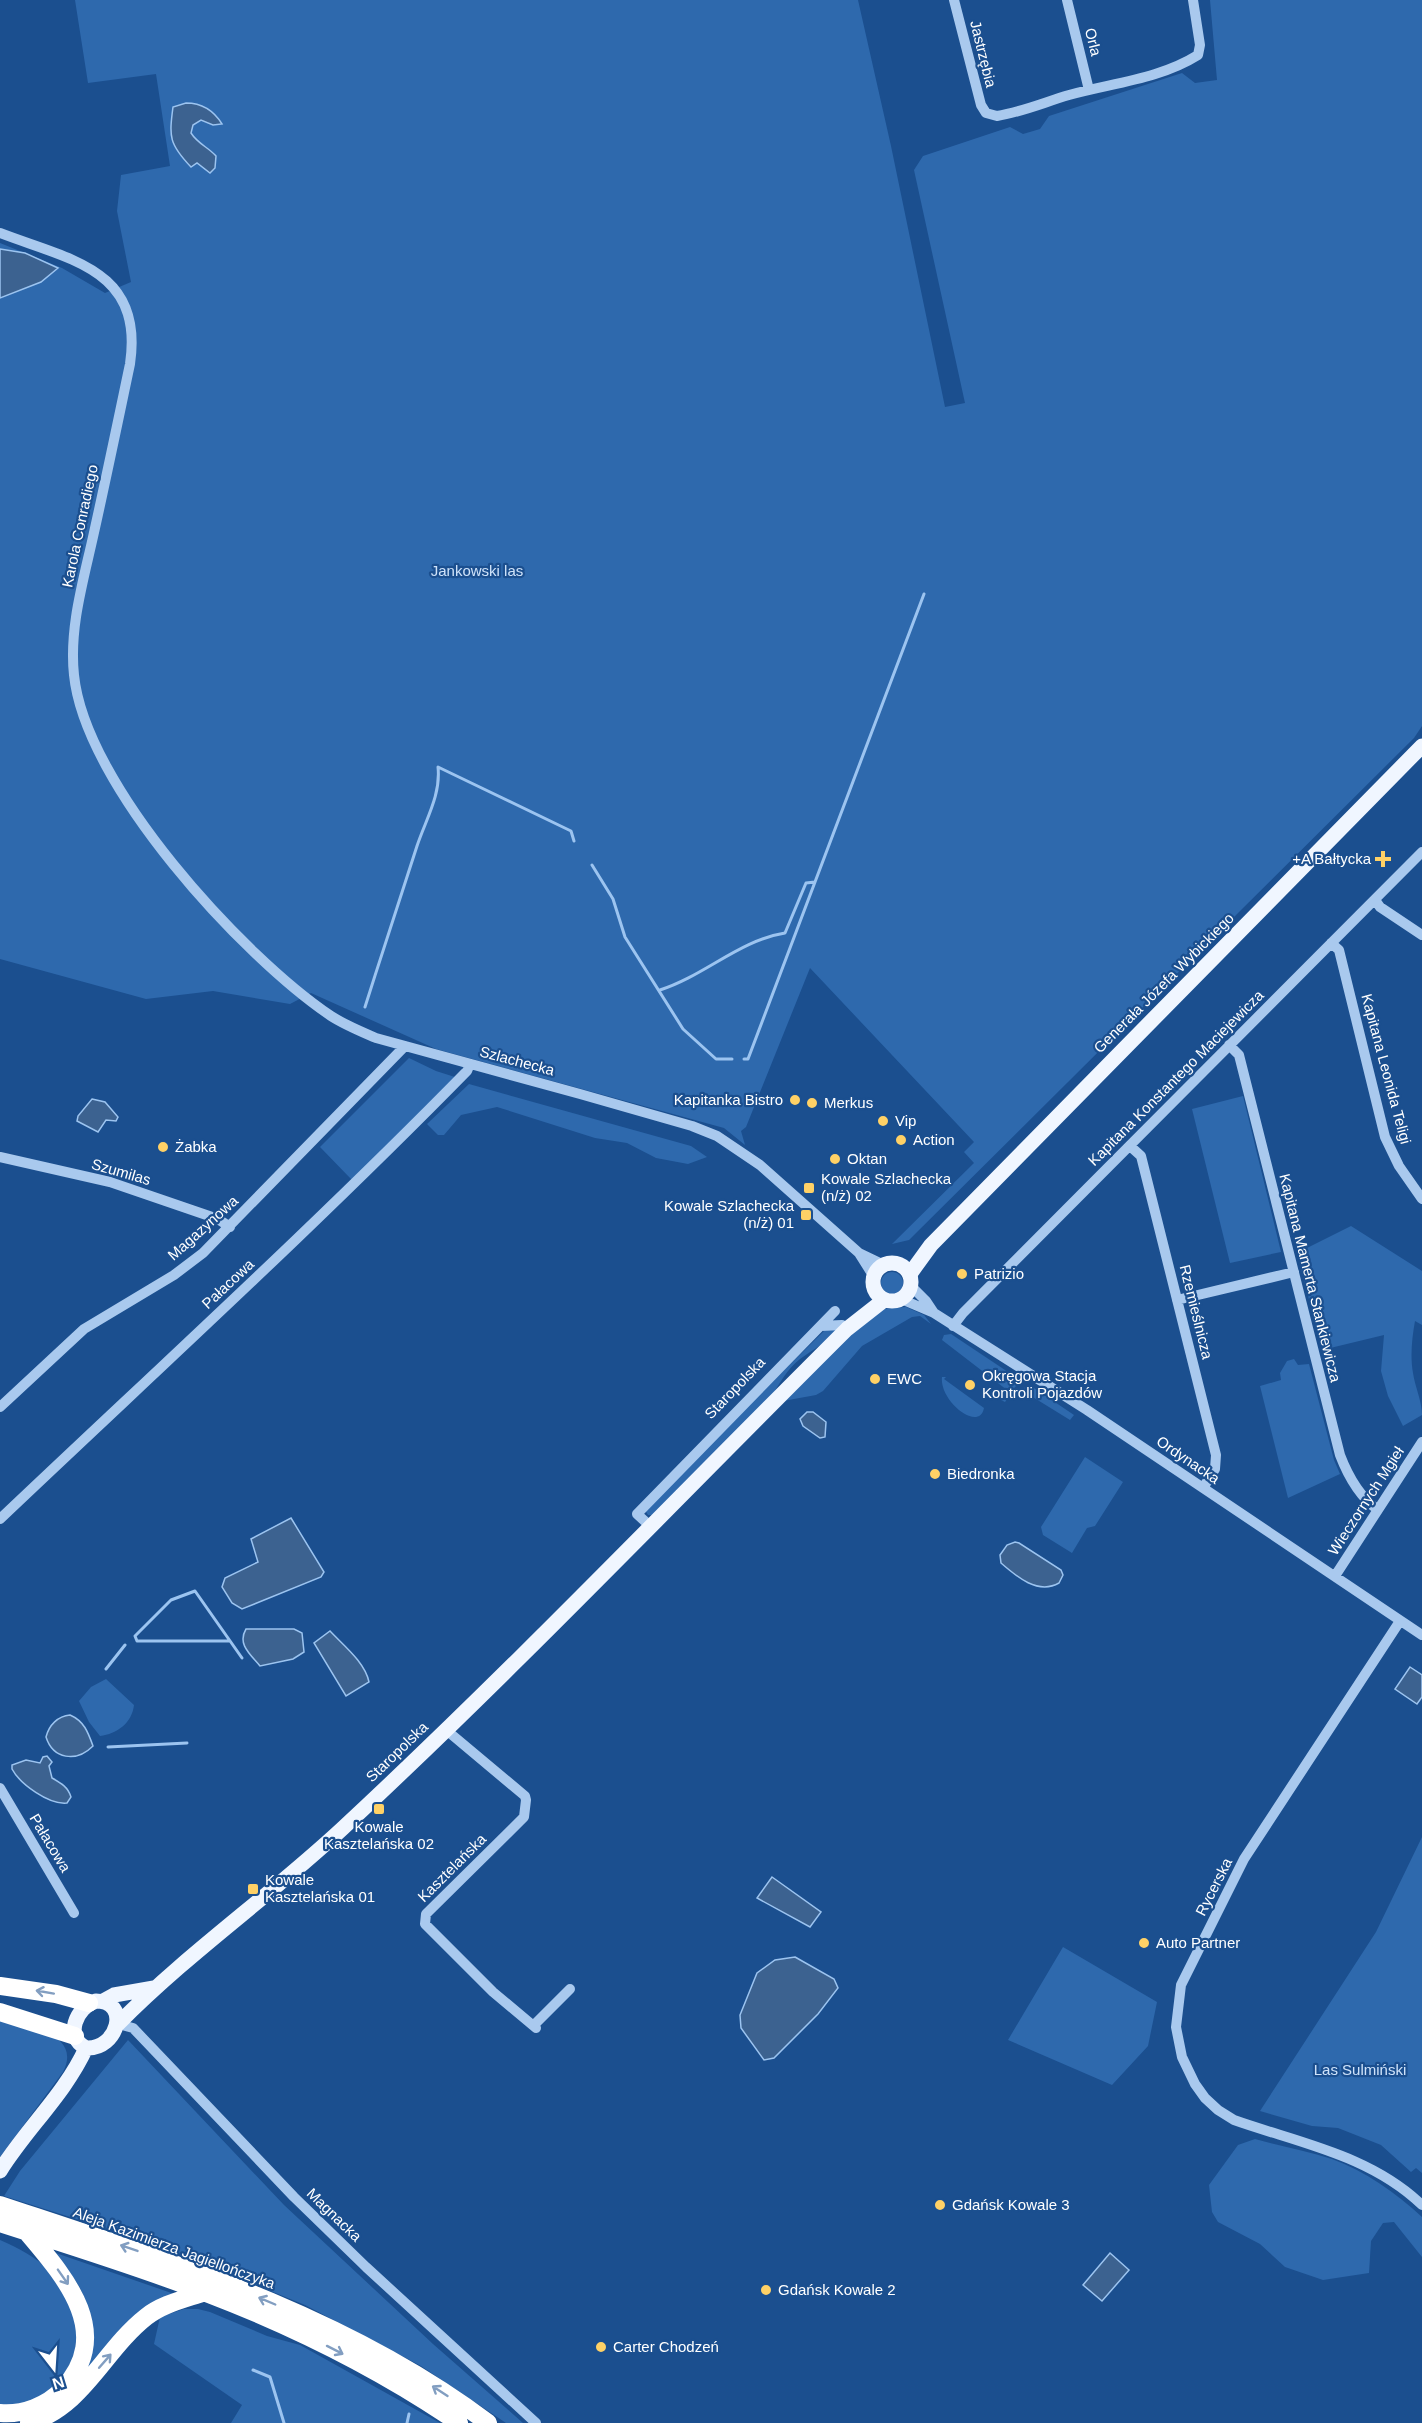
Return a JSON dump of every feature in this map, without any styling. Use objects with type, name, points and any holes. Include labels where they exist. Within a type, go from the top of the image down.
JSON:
[{"type":"highway","points":[[0,1986],[96,2002]]},
{"type":"highway","points":[[0,2012],[80,2042]]},
{"type":"highway","name":"Aleja Kazimierza Jagiellończyka","points":[[0,2205],[178,2265],[301,2315],[416,2375],[488,2423]]},
{"type":"highway","name":"Aleja Kazimierza Jagiellończyka","points":[[0,2223],[205,2292],[331,2348],[381,2374],[459,2423]]},
{"type":"highway","points":[[0,2413],[22,2412],[48,2401],[71,2380],[84,2348],[85,2330],[75,2294],[61,2273],[26,2231]]},
{"type":"highway","points":[[28,2423],[50,2415],[73,2399],[146,2316],[169,2304],[205,2292]]},
{"type":"main road","name":"Generała Józefa Wybickiego","points":[[891,1280],[931,1245],[1422,746]]},
{"type":"main road","points":[[891,1280],[890,1301],[901,1299]]},
{"type":"main road","name":"Staropolska","points":[[118,2024],[154,1988],[333,1838],[572,1606],[847,1329],[891,1280]]},
{"type":"main road","points":[[3,2167],[77,2068],[80,2042],[75,2022],[79,2013],[96,2002],[114,1995],[154,1988]]},
{"type":"main road","points":[[80,2042],[101,2045],[116,2031],[118,2024],[114,2010],[96,2002]]},
{"type":"street","name":"Jastrzębia","points":[[954,0],[981,105],[986,113],[997,116],[1008,114],[1089,90]]},
{"type":"street","name":"Orla","points":[[1067,0],[1089,90]]},
{"type":"street","points":[[1089,90],[1183,64],[1198,55],[1200,45],[1193,0]]},
{"type":"street","name":"Karola Conradiego","points":[[0,233],[95,271],[116,289],[127,309],[132,329],[130,364],[78,603],[73,654],[74,676],[82,711],[109,772],[144,825],[183,874]]},
{"type":"street","name":"Kapitana Konstantego Maciejewicza","points":[[953,1326],[963,1313],[1422,852]]},
{"type":"street","name":"Szlachecka","points":[[183,874],[242,941],[309,1001],[350,1027],[376,1038],[692,1126],[717,1136],[760,1165],[891,1280]]},
{"type":"street","points":[[1375,900],[1380,907],[1422,935]]},
{"type":"street","name":"Kapitana Leonida Teligi","points":[[1332,942],[1339,950],[1385,1137],[1398,1166],[1422,1199]]},
{"type":"street","name":"Kapitana Mamerta Stankiewicza","points":[[1229,1045],[1239,1055],[1340,1455],[1346,1471],[1367,1502],[1378,1510]]},
{"type":"street","name":"Magazynowa","points":[[0,1407],[84,1329],[174,1275],[202,1253],[405,1046]]},
{"type":"street","name":"Pałacowa","points":[[0,1519],[284,1252],[395,1144],[467,1071],[470,1064]]},
{"type":"street","name":"Rzemieślnicza","points":[[1130,1146],[1141,1156],[1216,1455],[1215,1469],[1203,1488]]},
{"type":"street","name":"Szumilas","points":[[0,1157],[111,1182],[218,1219],[230,1227]]},
{"type":"street","points":[[1177,1300],[1294,1272]]},
{"type":"street","name":"Ordynacka","points":[[891,1280],[953,1326],[1087,1410],[1422,1635]]},
{"type":"street","name":"Ordynacka","points":[[901,1299],[934,1313]]},
{"type":"street","name":"Staropolska","points":[[650,1526],[637,1514],[834,1311]]},
{"type":"street","points":[[821,1326],[842,1325],[847,1329]]},
{"type":"street","name":"Wieczornych Mgieł","points":[[1335,1576],[1422,1442]]},
{"type":"street","name":"Rycerska","points":[[1400,1621],[1244,1859],[1181,1985],[1176,2027],[1187,2069],[1205,2098],[1218,2110],[1234,2120],[1360,2162],[1398,2184],[1422,2205]]},
{"type":"street","name":"Kasztelańska","points":[[446,1729],[525,1796],[525,1813],[513,1828],[426,1914],[425,1924],[493,1992],[535,2026],[570,1989]]},
{"type":"street","name":"Pałacowa","points":[[0,1788],[74,1913]]},
{"type":"street","name":"Magnacka","points":[[118,2024],[133,2028],[302,2204],[366,2267],[536,2423]]},
{"type":"green space","name":"Jankowski las","points":[[75,0],[858,0],[945,407],[965,403],[914,170],[923,156],[1010,127],[1023,134],[1040,129],[1049,116],[1182,73],[1195,83],[1217,80],[1210,0],[1422,0],[1422,726],[1414,738],[909,1240],[892,1244],[974,1163],[964,1152],[974,1142],[810,968],[746,1127],[741,1131],[745,1145],[724,1128],[436,1049],[311,993],[290,1004],[213,991],[146,999],[0,959],[0,243],[62,268],[105,293],[131,282],[117,211],[121,175],[170,166],[156,74],[88,83]]},
{"type":"green space","points":[[409,1058],[436,1071],[458,1078],[352,1180],[320,1147]]},
{"type":"green space","points":[[469,1084],[691,1146],[707,1157],[688,1164],[656,1158],[627,1143],[595,1138],[497,1107],[461,1115],[444,1135],[438,1135],[427,1124]]},
{"type":"green space","points":[[1243,1096],[1281,1252],[1230,1263],[1192,1109]]},
{"type":"green space","points":[[1351,1226],[1422,1271],[1422,1325],[1415,1321],[1412,1354],[1413,1373],[1422,1415],[1403,1426],[1388,1396],[1381,1371],[1384,1335],[1322,1350],[1297,1253]]},
{"type":"green space","points":[[892,1272],[900,1275],[903,1283],[900,1291],[892,1294],[884,1291],[881,1283],[884,1275]]},
{"type":"green space","points":[[906,1307],[924,1315],[931,1324],[920,1316],[912,1317],[862,1346],[823,1391],[816,1395],[783,1401],[868,1318],[881,1309]]},
{"type":"green space","points":[[838,1329],[795,1363],[771,1397],[654,1515],[648,1515],[646,1507],[825,1330]]},
{"type":"green space","points":[[951,1334],[1017,1378],[1018,1383],[1005,1402],[1001,1400],[1007,1390],[942,1340],[944,1335]]},
{"type":"green space","points":[[1294,1359],[1298,1365],[1309,1364],[1334,1460],[1340,1474],[1288,1498],[1260,1386],[1281,1380],[1280,1373],[1287,1361]]},
{"type":"green space","points":[[942,1377],[946,1377],[944,1379],[984,1408],[981,1415],[968,1416],[960,1411],[947,1395]]},
{"type":"green space","points":[[1031,1386],[1074,1415],[1070,1420],[1023,1391],[1025,1387]]},
{"type":"green space","points":[[1085,1457],[1123,1482],[1095,1526],[1087,1528],[1072,1553],[1043,1535],[1041,1527]]},
{"type":"green space","points":[[106,1679],[134,1705],[130,1717],[123,1726],[112,1733],[100,1736],[89,1722],[79,1701],[91,1687]]},
{"type":"green space","name":"Las Sulmiński","points":[[1422,1837],[1422,2173],[1416,2168],[1411,2172],[1381,2145],[1338,2128],[1312,2126],[1260,2111],[1376,1932]]},
{"type":"green space","points":[[1063,1947],[1157,2002],[1148,2046],[1112,2085],[1008,2040]]},
{"type":"green space","points":[[0,2017],[49,2033],[65,2048],[67,2059],[63,2072],[0,2157]]},
{"type":"green space","points":[[128,2040],[284,2205],[433,2344],[523,2423],[506,2423],[421,2366],[305,2305],[158,2245],[4,2196],[20,2171]]},
{"type":"green space","points":[[1255,2139],[1332,2159],[1368,2176],[1391,2191],[1422,2217],[1422,2257],[1394,2222],[1383,2223],[1371,2241],[1369,2273],[1323,2280],[1285,2267],[1260,2244],[1218,2222],[1212,2212],[1209,2185],[1238,2145]]},
{"type":"green space","points":[[0,2240],[33,2257],[50,2272],[60,2285],[73,2313],[76,2341],[67,2369],[51,2389],[28,2403],[0,2406]]},
{"type":"green space","points":[[50,2251],[183,2297],[77,2384],[88,2309],[78,2285],[68,2270]]},
{"type":"green space","points":[[184,2309],[210,2312],[267,2336],[300,2345],[440,2423],[231,2423],[242,2405],[154,2344],[160,2317]]},
{"type":"shaded area","points":[[186,103],[197,104],[207,109],[222,124],[213,125],[201,120],[193,125],[191,133],[216,156],[215,168],[210,173],[197,163],[191,167],[178,152],[172,140],[173,107]]},
{"type":"shaded area","points":[[0,249],[25,253],[58,268],[41,282],[0,298]]},
{"type":"shaded area","points":[[92,1099],[105,1102],[118,1117],[116,1121],[106,1120],[98,1132],[77,1121],[78,1116]]},
{"type":"shaded area","points":[[807,1412],[813,1412],[826,1422],[825,1437],[820,1438],[803,1426],[800,1419]]},
{"type":"shaded area","points":[[291,1518],[324,1572],[321,1577],[242,1609],[232,1603],[222,1587],[225,1578],[258,1562],[251,1539]]},
{"type":"shaded area","points":[[1015,1542],[1061,1570],[1063,1575],[1059,1583],[1051,1586],[1036,1586],[1021,1579],[1001,1563],[1000,1555],[1007,1545]]},
{"type":"shaded area","points":[[246,1629],[294,1629],[302,1633],[304,1652],[293,1659],[260,1666],[244,1644]]},
{"type":"shaded area","points":[[330,1631],[358,1661],[369,1682],[346,1696],[314,1643]]},
{"type":"shaded area","points":[[1410,1667],[1422,1675],[1422,1697],[1417,1704],[1395,1689]]},
{"type":"shaded area","points":[[70,1715],[82,1724],[93,1746],[79,1755],[66,1756],[54,1750],[46,1737],[55,1722]]},
{"type":"shaded area","points":[[47,1756],[52,1762],[49,1766],[52,1778],[64,1786],[70,1794],[71,1797],[67,1803],[52,1801],[44,1797],[21,1781],[12,1769],[12,1765],[26,1760],[40,1763],[43,1757]]},
{"type":"shaded area","points":[[772,1877],[821,1912],[810,1927],[757,1898]]},
{"type":"shaded area","points":[[795,1957],[834,1979],[838,1988],[818,2014],[774,2058],[764,2060],[741,2028],[740,2015],[757,1973],[775,1960]]},
{"type":"shaded area","points":[[1110,2253],[1129,2270],[1102,2301],[1083,2285]]},
{"type":"waterway","points":[[744,1059],[748,1059],[924,594]]},
{"type":"waterway","points":[[365,1007],[417,846],[432,807],[437,787],[438,767],[571,831],[574,841]]},
{"type":"waterway","points":[[592,865],[613,899],[625,937],[683,1029],[716,1059],[732,1059]]},
{"type":"waterway","points":[[660,990],[692,976],[737,950],[785,933],[806,883],[815,882]]},
{"type":"waterway","points":[[229,1641],[137,1641],[135,1636],[171,1600],[195,1591],[242,1658]]},
{"type":"waterway","points":[[106,1669],[125,1645]]},
{"type":"waterway","points":[[108,1747],[187,1743]]},
{"type":"waterway","points":[[253,2370],[270,2377],[284,2423]]},
{"type":"waterway","points":[[407,2423],[409,2414]]},
{"type":"place","name":"+A Bałtycka","points":[[1383,859]]},
{"type":"place","name":"Kapitanka Bistro","points":[[795,1100]]},
{"type":"place","name":"Merkus","points":[[812,1103]]},
{"type":"place","name":"Vip","points":[[883,1121]]},
{"type":"place","name":"Action","points":[[901,1140]]},
{"type":"place","name":"Żabka","points":[[163,1147]]},
{"type":"place","name":"Oktan","points":[[835,1159]]},
{"type":"place","name":"Kowale Szlachecka (n/ż) 02","points":[[809,1188]]},
{"type":"place","name":"Kowale Szlachecka (n/ż) 01","points":[[806,1215]]},
{"type":"place","name":"Patrizio","points":[[962,1274]]},
{"type":"place","name":"EWC","points":[[875,1379]]},
{"type":"place","name":"Okręgowa Stacja Kontroli Pojazdów","points":[[970,1385]]},
{"type":"place","name":"Biedronka","points":[[935,1474]]},
{"type":"place","name":"Kowale Kasztelańska 02","points":[[379,1809]]},
{"type":"place","name":"Kowale Kasztelańska 01","points":[[253,1889]]},
{"type":"place","name":"Auto Partner","points":[[1144,1943]]},
{"type":"place","name":"Gdańsk Kowale 3","points":[[940,2205]]},
{"type":"place","name":"Gdańsk Kowale 2","points":[[766,2290]]},
{"type":"place","name":"Carter Chodzeń","points":[[601,2347]]}]
